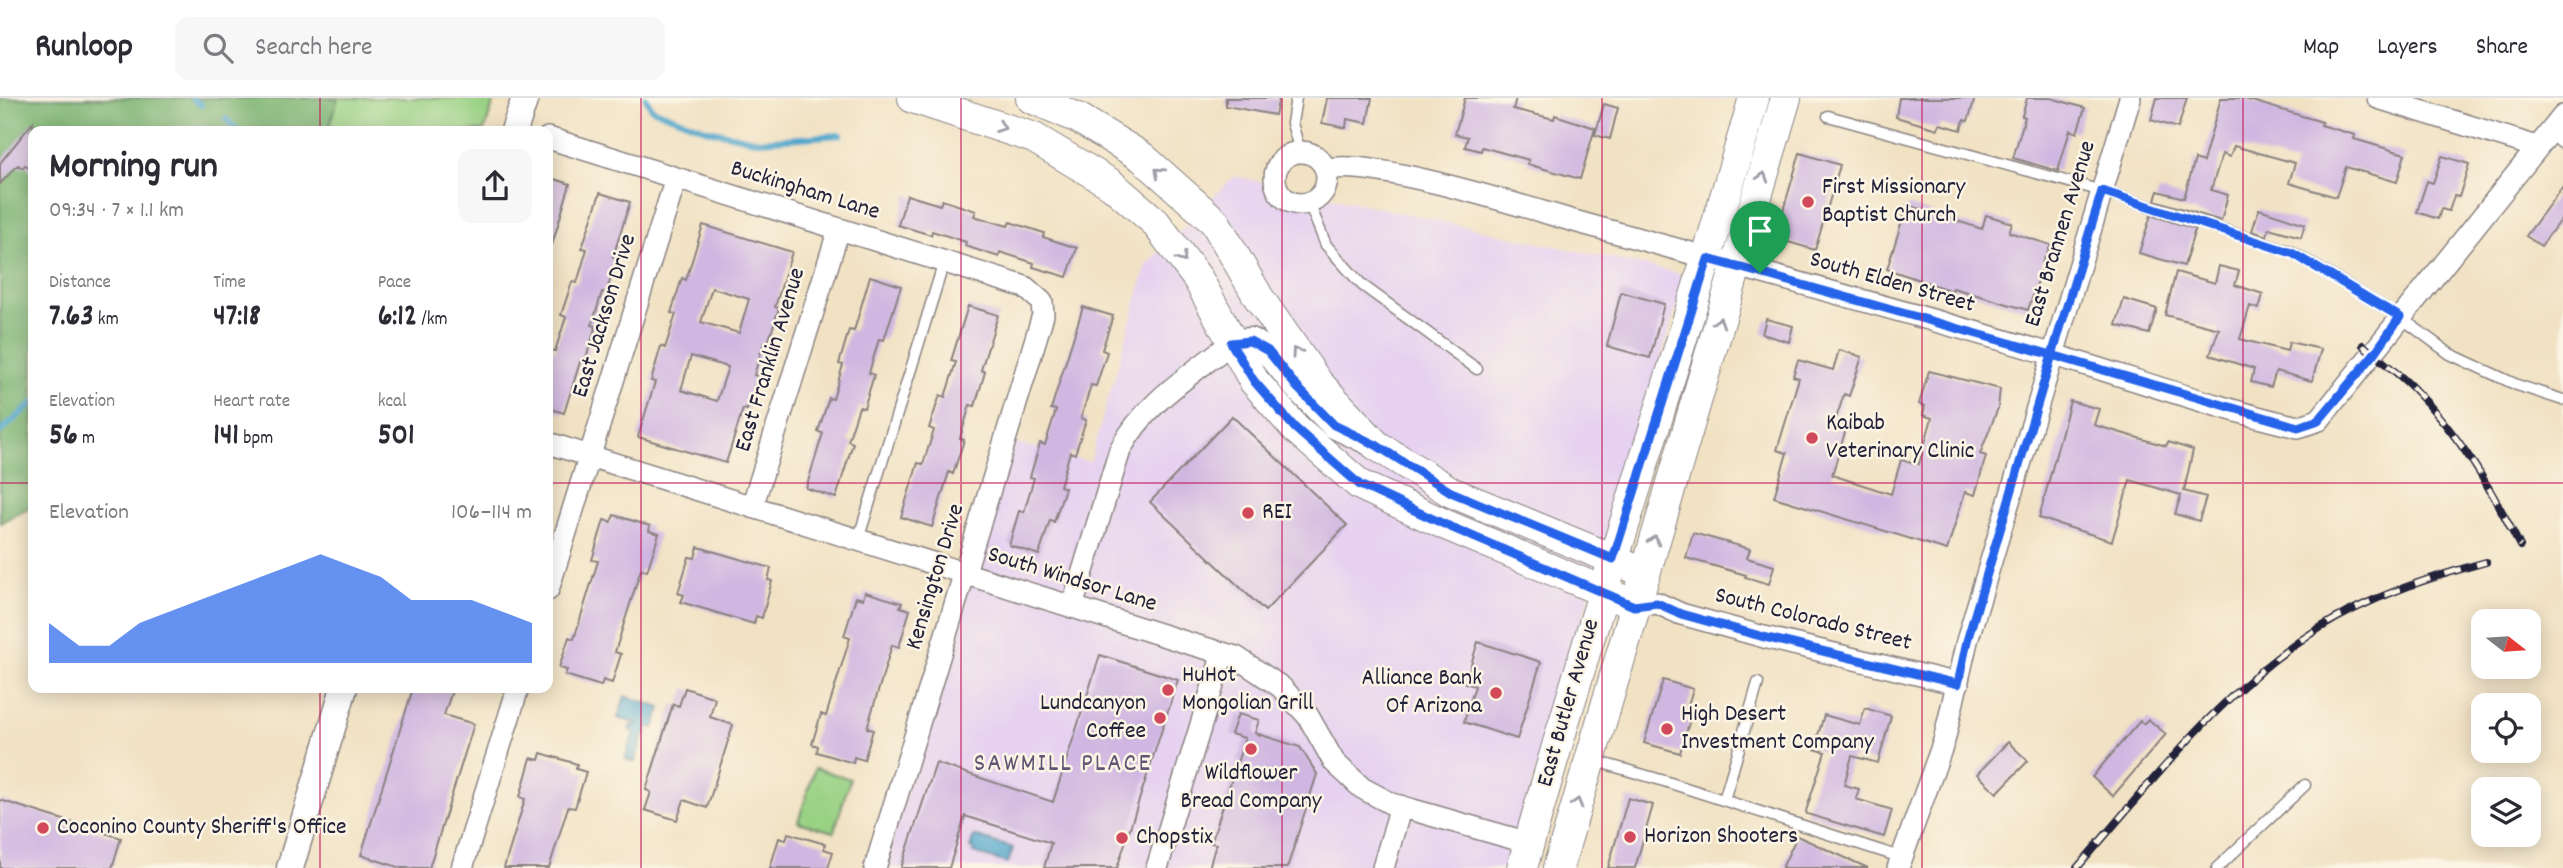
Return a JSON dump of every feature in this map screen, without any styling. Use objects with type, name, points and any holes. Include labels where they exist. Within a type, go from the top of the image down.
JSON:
[{"type":"main road","points":[[913,98],[1034,138],[1111,184],[1155,222],[1198,279],[1254,381],[1295,428],[1360,485],[1602,592],[1646,604]]},
{"type":"main road","points":[[1031,98],[1078,118],[1142,157],[1215,222],[1259,298],[1318,383],[1376,445],[1451,492],[1644,572]]},
{"type":"main road","name":"East Butler Avenue","points":[[1558,868],[1590,760],[1646,604],[1644,572],[1722,262],[1754,98]]},
{"type":"main road","name":"East Butler Avenue","points":[[1526,855],[1613,559],[1722,262],[1786,98]]},
{"type":"street","points":[[519,126],[525,98]]},
{"type":"street","name":"East Brannen Avenue","points":[[1900,863],[1944,741],[1967,641],[2130,98]]},
{"type":"street","points":[[2378,98],[2550,141]]},
{"type":"street","points":[[2400,317],[2550,141],[2563,116]]},
{"type":"street","name":"Buckingham Lane","points":[[553,140],[1025,287],[1042,302]]},
{"type":"street","points":[[1292,153],[1316,156],[1326,170],[1326,186],[1316,200],[1309,203],[1291,202],[1278,191],[1276,182],[1279,165],[1292,153]]},
{"type":"street","name":"South Elden Street","points":[[1326,170],[1343,166],[1415,179],[1508,202],[2298,427],[2319,420],[2375,353],[2400,317]]},
{"type":"street","name":"East Jackson Drive","points":[[553,574],[676,178]]},
{"type":"street","name":"East Franklin Avenue","points":[[752,507],[839,229]]},
{"type":"street","name":"Kensington Drive","points":[[875,868],[1043,315],[1042,302]]},
{"type":"street","points":[[1072,607],[1127,435],[1144,413],[1231,343],[1250,341],[1268,351],[1296,386],[1334,425],[1376,445]]},
{"type":"street","name":"South Windsor Lane","points":[[553,445],[1236,657],[1281,687],[1308,716],[1334,762],[1362,788],[1526,855]]},
{"type":"street","name":"South Colorado Street","points":[[1646,604],[1764,637],[1958,684]]},
{"type":"street","points":[[1157,868],[1223,653]]},
{"type":"street","points":[[290,868],[342,693]]},
{"type":"street","points":[[462,868],[516,693]]},
{"type":"street","points":[[1383,868],[1401,806]]},
{"type":"lane","points":[[1296,98],[1292,123],[1300,152]]},
{"type":"lane","points":[[1828,116],[2102,191],[2292,253],[2400,317],[2450,354],[2517,385],[2563,400]]},
{"type":"lane","points":[[1309,203],[1326,245],[1353,275],[1477,369]]},
{"type":"lane","points":[[858,540],[944,262]]},
{"type":"lane","points":[[1724,800],[1758,683]]},
{"type":"lane","points":[[1590,760],[1724,800],[1900,863]]},
{"type":"lane","points":[[2217,868],[2305,785]]},
{"type":"shaded area","points":[[1234,176],[1686,275],[1507,868],[884,868],[1011,442],[1090,462],[1147,264]]},
{"type":"green space","points":[[0,98],[338,98],[330,126],[28,126],[28,509],[0,523]]},
{"type":"green space","points":[[84,98],[495,98],[486,126],[114,126]]},
{"type":"green space","points":[[815,768],[850,779],[834,832],[798,822]]},
{"type":"water","points":[[625,696],[661,708],[654,728],[647,726],[647,735],[643,735],[635,762],[625,759],[634,732],[629,730],[631,725],[635,726],[636,723],[618,718]]},
{"type":"water","points":[[974,836],[1013,848],[1008,863],[973,853],[974,849],[970,848]]},
{"type":"building","points":[[1226,98],[1279,98],[1275,115],[1226,106]]},
{"type":"building","points":[[1327,98],[1372,98],[1367,123],[1347,119],[1346,128],[1322,123]]},
{"type":"building","points":[[1465,98],[1516,98],[1513,109],[1554,119],[1555,115],[1595,128],[1580,179],[1527,164],[1529,160],[1482,147],[1481,151],[1465,147],[1468,137],[1455,134]]},
{"type":"building","points":[[1899,98],[1975,98],[1968,121],[1964,120],[1961,130],[1940,124],[1938,129],[1896,117]]},
{"type":"building","points":[[2027,98],[2051,98],[2085,108],[2077,133],[2070,130],[2058,171],[2013,158],[2025,117],[2022,116]]},
{"type":"building","points":[[2157,98],[2187,98],[2178,128],[2151,120]]},
{"type":"building","points":[[2221,98],[2242,98],[2322,122],[2321,125],[2355,135],[2354,139],[2405,154],[2397,182],[2346,167],[2336,197],[2289,183],[2295,163],[2234,146],[2230,157],[2222,154],[2211,190],[2228,195],[2221,221],[2155,200],[2158,191],[2184,198],[2195,159],[2203,162]]},
{"type":"building","points":[[1604,104],[1618,108],[1610,139],[1595,135]]},
{"type":"building","points":[[28,128],[28,168],[18,165],[0,184],[0,163]]},
{"type":"building","name":"First Missionary Baptist Church","points":[[1800,153],[1840,165],[1815,250],[1775,238]]},
{"type":"building","points":[[2442,156],[2469,164],[2459,197],[2454,196],[2449,211],[2441,209],[2438,219],[2417,212],[2427,181],[2433,183]]},
{"type":"building","points":[[553,179],[570,184],[553,242]]},
{"type":"building","points":[[2563,186],[2563,216],[2541,246],[2526,236]]},
{"type":"building","points":[[600,193],[630,202],[613,257],[617,259],[606,293],[602,292],[592,325],[596,326],[585,361],[581,359],[564,413],[553,410],[553,351],[566,317],[561,315],[572,282],[577,283],[587,249],[582,248]]},
{"type":"building","points":[[907,195],[940,205],[942,200],[976,211],[974,216],[1008,226],[1010,222],[1077,248],[1067,277],[1033,267],[1034,263],[1000,252],[999,257],[965,246],[966,242],[932,231],[931,235],[898,225]]},
{"type":"building","points":[[1907,205],[1982,229],[1986,215],[2012,223],[2009,232],[2051,245],[2042,263],[2028,310],[1953,288],[1952,291],[1887,269]]},
{"type":"building","points":[[2259,209],[2305,224],[2301,237],[2269,228],[2267,236],[2252,231]]},
{"type":"building","points":[[2151,215],[2195,229],[2184,266],[2139,253]]},
{"type":"building","points":[[703,225],[792,252],[775,307],[779,308],[768,343],[764,342],[754,375],[758,376],[747,410],[743,409],[726,463],[638,437],[655,382],[651,381],[661,346],[665,348],[676,314],[671,313],[682,278],[686,280]],"holes":[[[712,288],[749,299],[739,333],[701,322]],[[691,356],[728,367],[717,401],[681,390]]]},
{"type":"building","points":[[2219,266],[2239,271],[2235,285],[2263,294],[2259,309],[2250,306],[2240,339],[2287,351],[2289,342],[2321,349],[2312,381],[2276,371],[2271,387],[2251,382],[2254,369],[2210,355],[2219,329],[2165,315],[2176,272],[2215,283]]},
{"type":"building","points":[[870,276],[901,286],[884,340],[879,339],[869,373],[874,375],[864,408],[859,407],[848,441],[853,443],[836,498],[806,488],[823,433],[818,432],[829,398],[833,399],[849,330],[854,331]]},
{"type":"building","points":[[1621,292],[1664,304],[1650,358],[1607,346]]},
{"type":"building","points":[[2124,299],[2157,309],[2149,334],[2116,325]]},
{"type":"building","points":[[968,306],[998,315],[981,370],[985,372],[975,406],[970,405],[960,438],[964,440],[953,474],[949,472],[932,527],[901,517],[918,463],[923,464],[934,430],[929,428],[940,395],[945,397],[956,362],[951,361]]},
{"type":"building","points":[[1083,307],[1113,316],[1102,350],[1107,352],[1096,386],[1091,385],[1081,418],[1086,420],[1075,454],[1070,452],[1060,486],[1065,488],[1054,522],[1050,520],[1039,555],[1009,545],[1019,511],[1024,512],[1040,443],[1045,445],[1056,410],[1051,409]]},
{"type":"building","points":[[1766,319],[1793,326],[1789,342],[1762,334]]},
{"type":"building","points":[[1839,350],[1862,357],[1849,396],[1844,394],[1835,422],[1847,426],[1832,475],[1891,494],[1901,460],[1919,464],[1932,418],[1923,415],[1925,406],[1919,404],[1929,371],[2000,389],[1998,408],[1980,454],[1986,456],[1975,495],[1965,492],[1947,550],[1774,497],[1787,453],[1777,450],[1799,378],[1793,376],[1798,360],[1833,370]]},
{"type":"building","points":[[2070,401],[2099,409],[2094,425],[2166,446],[2168,442],[2193,450],[2184,491],[2206,497],[2199,521],[2175,514],[2181,495],[2130,480],[2112,541],[2039,518]]},
{"type":"building","name":"REI","points":[[1232,416],[1347,525],[1265,611],[1150,502]]},
{"type":"building","points":[[614,515],[650,526],[649,531],[659,534],[647,571],[641,569],[615,652],[621,654],[612,683],[603,680],[601,686],[565,675],[567,670],[559,668],[569,637],[574,639],[598,561],[592,560],[604,520],[611,522]]},
{"type":"building","points":[[1693,533],[1750,549],[1747,558],[1774,566],[1769,584],[1686,558]]},
{"type":"building","points":[[698,547],[771,568],[768,580],[772,581],[762,618],[756,616],[754,624],[681,602],[684,595],[678,593],[689,557],[695,558]]},
{"type":"building","points":[[865,592],[902,603],[900,607],[910,610],[899,647],[892,645],[867,728],[873,730],[864,760],[854,757],[853,763],[817,752],[818,746],[812,744],[821,714],[826,716],[850,638],[844,636],[856,597],[863,599]]},
{"type":"building","points":[[1478,642],[1541,662],[1517,739],[1464,722],[1475,686],[1465,683]]},
{"type":"building","points":[[1100,655],[1178,680],[1117,868],[1044,868],[1051,843],[965,816],[949,868],[901,868],[936,763],[1053,802]]},
{"type":"building","name":"High Desert Investment Company","points":[[1663,680],[1693,689],[1685,714],[1691,716],[1680,753],[1644,743]]},
{"type":"building","points":[[685,688],[715,698],[710,717],[733,725],[707,808],[684,800],[677,820],[645,810],[651,792],[646,790],[673,704],[679,706]]},
{"type":"building","points":[[411,693],[451,693],[444,715],[474,724],[429,868],[401,868],[361,855]]},
{"type":"building","points":[[1865,708],[1891,716],[1878,763],[1852,756],[1844,785],[1859,789],[1856,799],[1892,810],[1884,837],[1807,814],[1806,811],[1825,752],[1814,749],[1824,715],[1860,725]]},
{"type":"building","points":[[1238,714],[1259,720],[1255,733],[1300,747],[1317,774],[1287,868],[1209,868],[1216,844],[1211,843],[1245,738],[1231,734]]},
{"type":"building","points":[[2148,719],[2166,734],[2113,796],[2092,777],[2140,721],[2143,724]]},
{"type":"building","points":[[2008,742],[2028,761],[1997,793],[1977,774]]},
{"type":"building","points":[[541,753],[577,764],[576,769],[586,772],[575,808],[568,807],[549,868],[504,868],[525,799],[520,797],[531,758],[539,760]]},
{"type":"building","name":"Horizon Shooters","points":[[1628,798],[1653,805],[1635,868],[1608,868]]},
{"type":"building","name":"Coconino County Sheriff's Office","points":[[0,800],[121,838],[112,868],[0,868]]},
{"type":"building","points":[[788,833],[825,844],[824,849],[833,852],[828,868],[770,868],[779,838],[786,840]]},
{"type":"building","points":[[1797,836],[1868,868],[1782,868]]},
{"type":"waterway","points":[[193,98],[201,105]]},
{"type":"waterway","points":[[646,98],[652,109],[708,130],[759,141],[840,135]]},
{"type":"waterway","points":[[226,119],[233,126]]},
{"type":"waterway","points":[[0,432],[28,407]]},
{"type":"railway","points":[[2363,345],[2406,381],[2445,424],[2485,482],[2520,546]]},
{"type":"railway","points":[[2077,868],[2189,739],[2250,680],[2283,653],[2318,629],[2378,598],[2486,562]]},
{"type":"place","name":"First Missionary Baptist Church","points":[[1808,202]]},
{"type":"place","name":"Kaibab Veterinary Clinic","points":[[1812,438]]},
{"type":"place","name":"REI","points":[[1248,513]]},
{"type":"place","name":"HuHot Mongolian Grill","points":[[1168,690]]},
{"type":"place","name":"Alliance Bank Of Arizona","points":[[1496,693]]},
{"type":"place","name":"Lundcanyon Coffee","points":[[1160,718]]},
{"type":"place","name":"High Desert Investment Company","points":[[1667,729]]},
{"type":"place","name":"Wildflower Bread Company","points":[[1251,749]]},
{"type":"place","name":"Coconino County Sheriff's Office","points":[[43,828]]},
{"type":"place","name":"Horizon Shooters","points":[[1630,837]]},
{"type":"place","name":"Chopstix","points":[[1122,838]]},
{"type":"district","name":"SAWMILL PLACE","points":[[1063,764]]},
{"type":"route","points":[[1760,273],[1708,259],[1613,559],[1451,492],[1376,445],[1334,425],[1296,386],[1268,351],[1250,341],[1231,343],[1254,381],[1295,428],[1360,485],[1634,606],[1657,603],[1681,614],[1764,637],[1958,684],[1967,641],[2052,355],[2298,427],[2319,420],[2375,353],[2400,317],[2292,253],[2102,191],[2052,355],[1760,273]]}]
